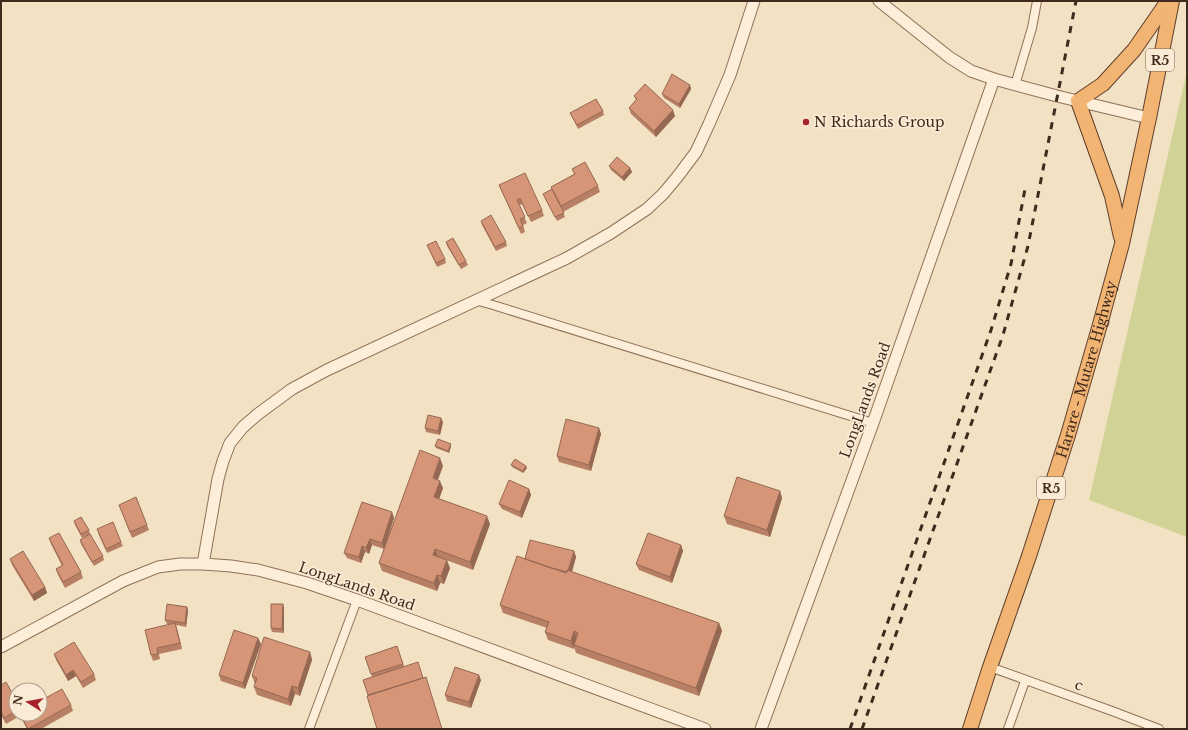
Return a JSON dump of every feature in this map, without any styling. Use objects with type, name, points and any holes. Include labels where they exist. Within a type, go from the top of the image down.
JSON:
[{"type":"highway","points":[[1122,244],[1112,196],[1078,101],[1103,84],[1134,50],[1168,1]]},
{"type":"highway","name":"Harare - Mutare Highway","points":[[970,729],[1029,556],[1068,435],[1101,321],[1122,244],[1172,1]]},
{"type":"street","points":[[203,564],[221,467],[230,443],[243,427],[258,414],[292,389],[327,370],[567,258],[611,233],[646,209],[663,194],[696,152],[730,75],[754,1]]},
{"type":"street","points":[[879,1],[949,57],[971,71],[1015,85],[1149,118]]},
{"type":"street","points":[[1015,85],[1032,28],[1038,1]]},
{"type":"street","name":"LongLands Road","points":[[761,729],[873,423],[994,79]]},
{"type":"street","points":[[475,300],[873,423]]},
{"type":"street","name":"LongLands Road","points":[[1,647],[123,582],[158,567],[180,564],[231,566],[258,570],[307,583],[357,600],[706,729]]},
{"type":"street","points":[[309,729],[357,600]]},
{"type":"street","name":"c","points":[[990,667],[1159,729]]},
{"type":"street","points":[[1008,729],[1025,681]]},
{"type":"green space","points":[[1187,71],[1187,537],[1089,500]]},
{"type":"building","points":[[672,74],[690,85],[679,104],[662,94]]},
{"type":"building","points":[[645,84],[673,110],[654,131],[629,108],[637,99],[634,96]]},
{"type":"building","points":[[596,99],[603,111],[577,125],[570,113]]},
{"type":"building","points":[[617,157],[630,168],[622,177],[609,166]]},
{"type":"building","points":[[585,162],[598,186],[561,206],[551,187],[575,174],[572,169]]},
{"type":"building","points":[[525,173],[542,210],[528,216],[520,198],[517,200],[525,217],[520,219],[523,226],[519,228],[499,185]]},
{"type":"building","points":[[552,189],[564,213],[555,217],[543,194]]},
{"type":"building","points":[[491,215],[506,242],[495,247],[481,221]]},
{"type":"building","points":[[453,238],[466,261],[459,265],[446,242]]},
{"type":"building","points":[[436,241],[445,259],[436,263],[427,245]]},
{"type":"building","points":[[428,415],[441,418],[438,431],[425,428]]},
{"type":"building","points":[[566,419],[599,428],[589,465],[557,456]]},
{"type":"building","points":[[438,439],[451,444],[448,451],[435,446]]},
{"type":"building","points":[[420,450],[440,458],[433,478],[440,481],[434,497],[487,516],[470,562],[435,549],[433,555],[447,560],[441,576],[437,575],[434,583],[379,563]]},
{"type":"building","points":[[515,459],[526,466],[523,471],[511,465]]},
{"type":"building","points":[[737,477],[780,491],[767,530],[724,516]]},
{"type":"building","points":[[509,480],[529,489],[520,512],[499,504]]},
{"type":"building","points":[[136,497],[147,525],[130,532],[119,505]]},
{"type":"building","points":[[362,502],[392,512],[382,543],[370,539],[366,548],[362,546],[359,557],[344,553]]},
{"type":"building","points":[[81,517],[89,530],[81,534],[74,521]]},
{"type":"building","points":[[113,522],[121,542],[106,549],[97,529]]},
{"type":"building","points":[[59,533],[81,572],[63,582],[56,569],[63,565],[49,538]]},
{"type":"building","points":[[648,533],[681,545],[670,577],[636,564]]},
{"type":"building","points":[[90,534],[103,556],[92,562],[80,540]]},
{"type":"building","points":[[530,540],[574,551],[568,571],[548,567],[525,559]]},
{"type":"building","points":[[23,551],[45,587],[32,595],[10,559]]},
{"type":"building","points":[[517,556],[566,573],[567,570],[719,623],[696,688],[574,645],[578,633],[574,631],[571,641],[545,632],[549,622],[500,605]]},
{"type":"building","points":[[167,604],[187,607],[185,623],[165,620]]},
{"type":"building","points":[[271,604],[283,604],[282,629],[271,628]]},
{"type":"building","points":[[175,623],[180,643],[157,648],[158,654],[151,655],[145,630]]},
{"type":"building","points":[[234,630],[258,638],[243,683],[219,675]]},
{"type":"building","points":[[264,637],[310,652],[298,688],[292,686],[288,699],[254,687],[257,678],[252,676]]},
{"type":"building","points":[[74,642],[94,674],[81,682],[73,670],[66,675],[54,654]]},
{"type":"building","points":[[397,646],[403,664],[371,674],[365,657]]},
{"type":"building","points":[[418,662],[423,678],[368,695],[363,680]]},
{"type":"building","points":[[455,667],[479,675],[469,702],[445,695]]},
{"type":"building","points":[[426,677],[442,729],[377,729],[367,696]]},
{"type":"building","points":[[6,682],[8,686],[8,716],[4,718],[1,712],[1,685]]},
{"type":"building","points":[[62,689],[71,705],[48,718],[48,697]]},
{"type":"building","points":[[24,722],[41,722],[28,729]]},
{"type":"railway","points":[[862,729],[1003,335],[1028,246],[1076,1]]},
{"type":"railway","points":[[850,729],[991,330],[1011,264],[1025,189]]},
{"type":"place","name":"N Richards Group","points":[[806,122]]}]
